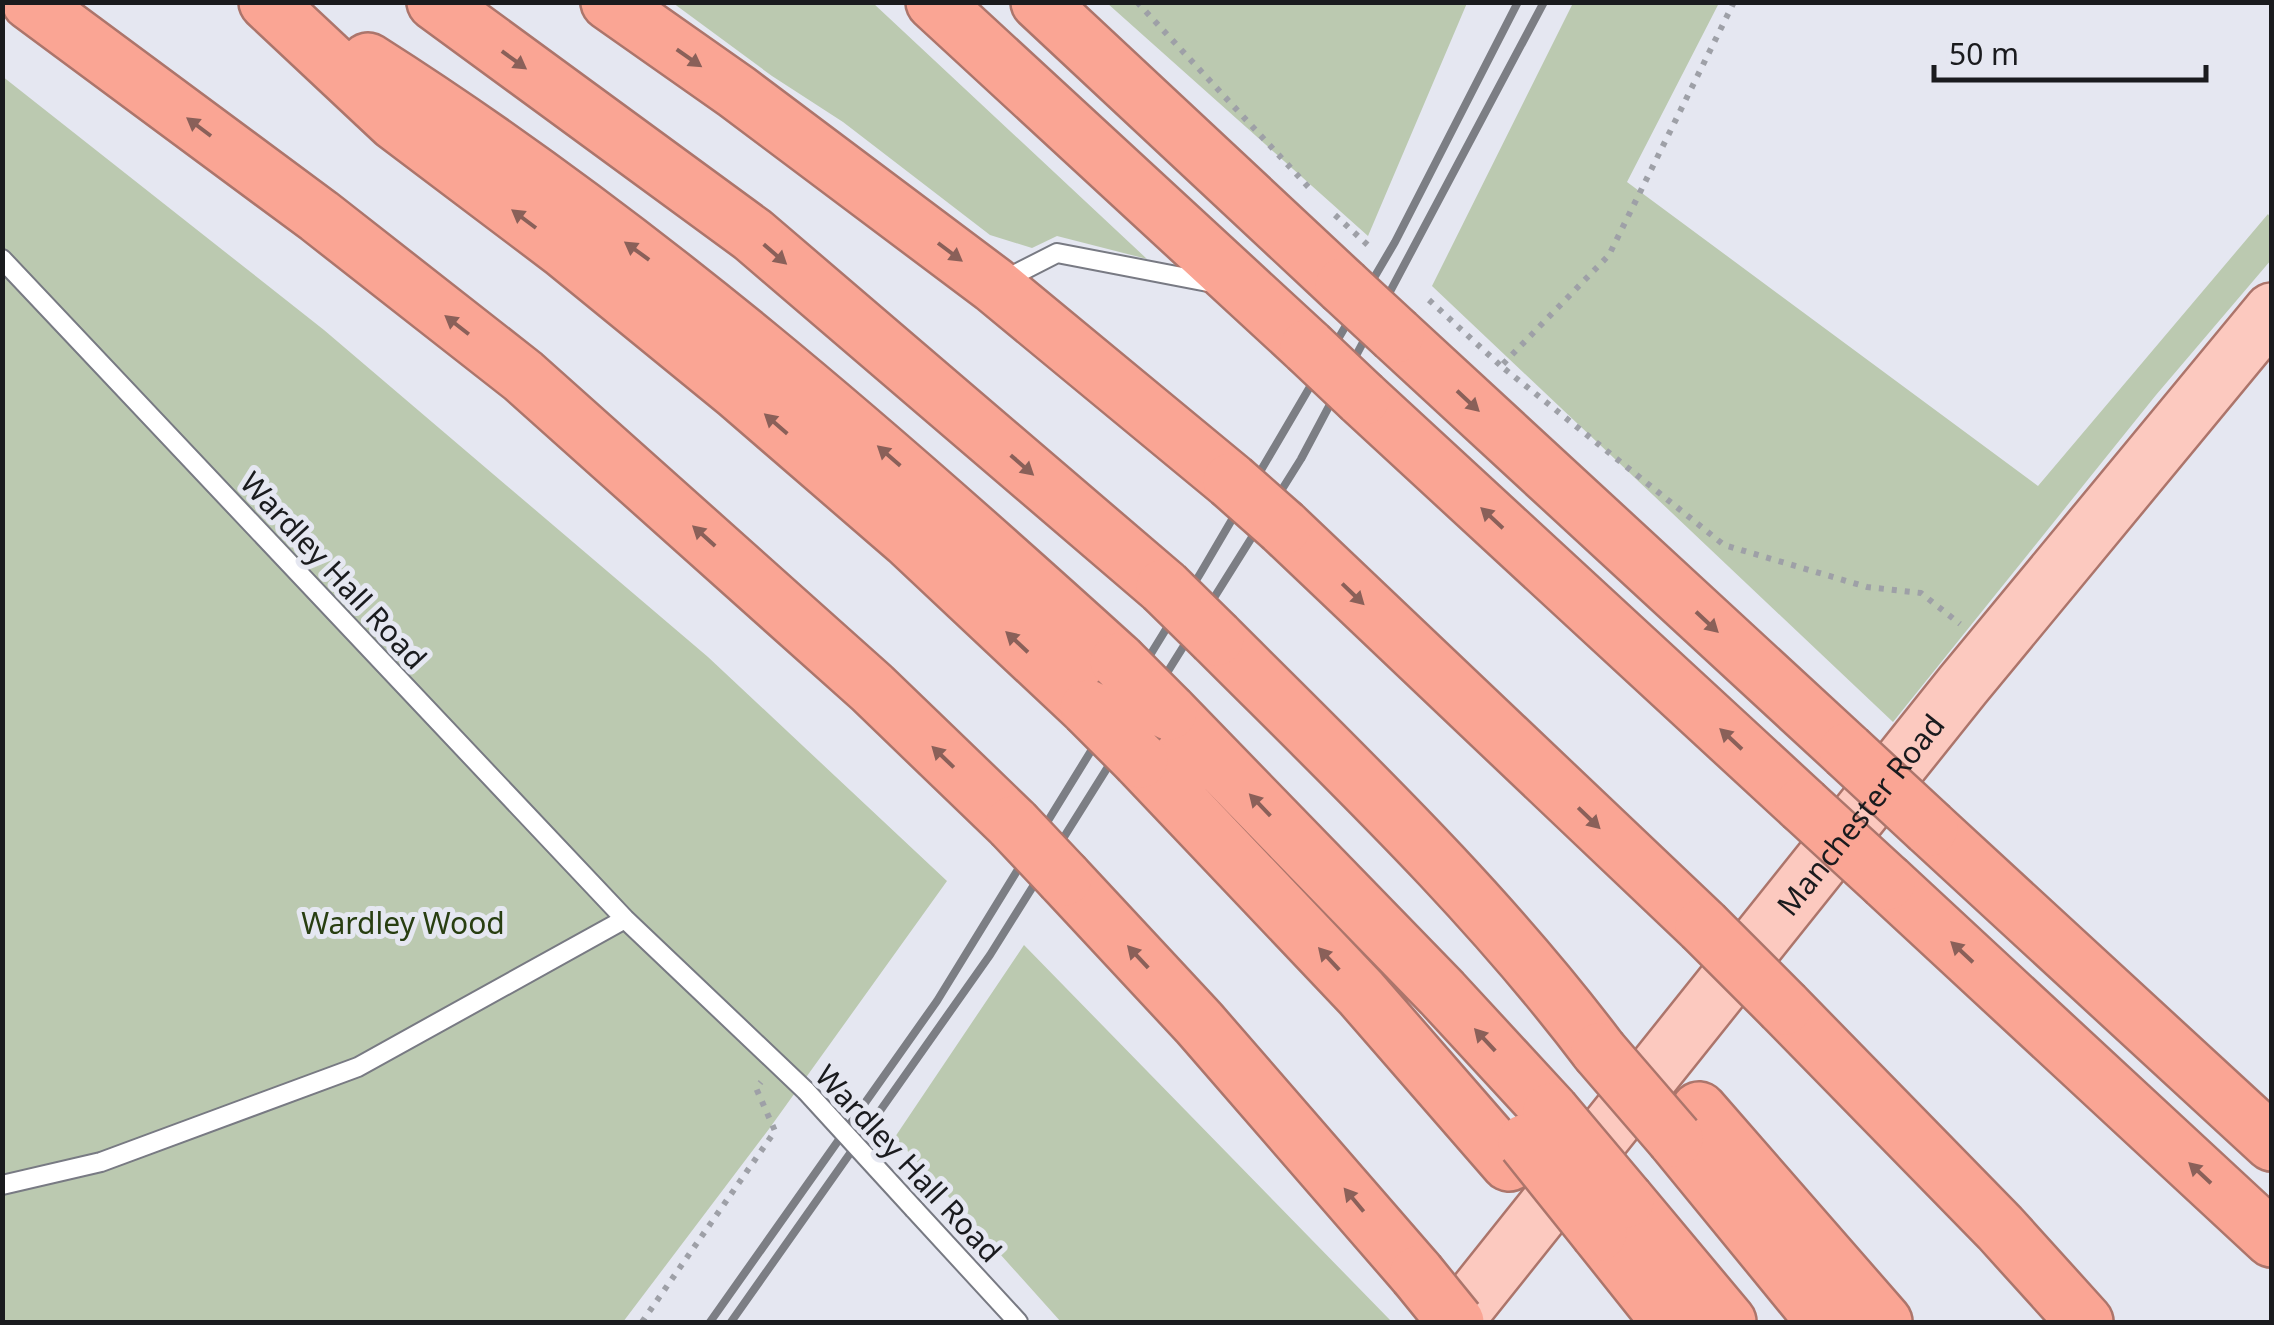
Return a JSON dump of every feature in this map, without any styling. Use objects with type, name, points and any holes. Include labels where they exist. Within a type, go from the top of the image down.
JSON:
[{"type":"highway","points":[[30,2],[319,216],[523,376],[872,688],[1013,824],[1200,1022],[1455,1322]]},
{"type":"highway","points":[[267,2],[395,122],[564,249],[738,392],[908,540],[1140,760],[1361,993],[1529,1139]]},
{"type":"highway","points":[[276,2],[456,117],[653,262],[834,409],[1118,661],[1335,883],[1529,1139],[1603,1228],[1670,1322]]},
{"type":"highway","points":[[436,2],[754,236],[1164,587],[1335,756],[1542,974],[1610,1038],[1687,1125],[1884,1322]]},
{"type":"highway","points":[[609,2],[737,92],[994,285],[1231,480],[1703,926],[2000,1228],[2085,1322]]},
{"type":"highway","points":[[934,2],[2272,1239]]},
{"type":"highway","points":[[1040,2],[1342,286],[2272,1142]]},
{"type":"highway","points":[[1687,1125],[1824,1322]]},
{"type":"highway","points":[[1603,1228],[1638,1322]]},
{"type":"highway","points":[[1603,1228],[1728,1322]]},
{"type":"main road","name":"Manchester Road","points":[[1455,1322],[1963,684],[2272,311]]},
{"type":"lane","points":[[994,285],[1057,254],[1245,288]]},
{"type":"lane","name":"Wardley Hall Road","points":[[2,258],[626,919],[778,1061],[1018,1322]]},
{"type":"lane","points":[[2,1185],[101,1162],[358,1067],[626,919]]},
{"type":"path","points":[[1137,2],[1335,215]]},
{"type":"path","points":[[1734,2],[1609,255],[1501,366],[1724,545],[1867,588],[1921,593]]},
{"type":"path","points":[[642,1322],[775,1131],[756,1088],[778,1061]]},
{"type":"green space","points":[[673,3],[873,3],[1147,259],[1057,236],[1032,248],[990,235],[843,122],[772,76]]},
{"type":"green space","points":[[1107,3],[1467,3],[1368,236]]},
{"type":"green space","points":[[1573,3],[1719,3],[1627,182],[2038,486],[2268,214],[2271,219],[2271,260],[2156,395],[1893,722],[1432,286]]},
{"type":"green space","name":"Wardley Wood","points":[[2,76],[324,330],[708,657],[947,881],[769,1129],[623,1322],[3,1322]]},
{"type":"green space","points":[[1024,945],[1392,1322],[1061,1322],[895,1137]]},
{"type":"railway","points":[[710,1322],[937,1001],[1200,574],[1395,242],[1518,2]]},
{"type":"railway","points":[[731,1322],[990,955],[1301,459],[1544,2]]}]
